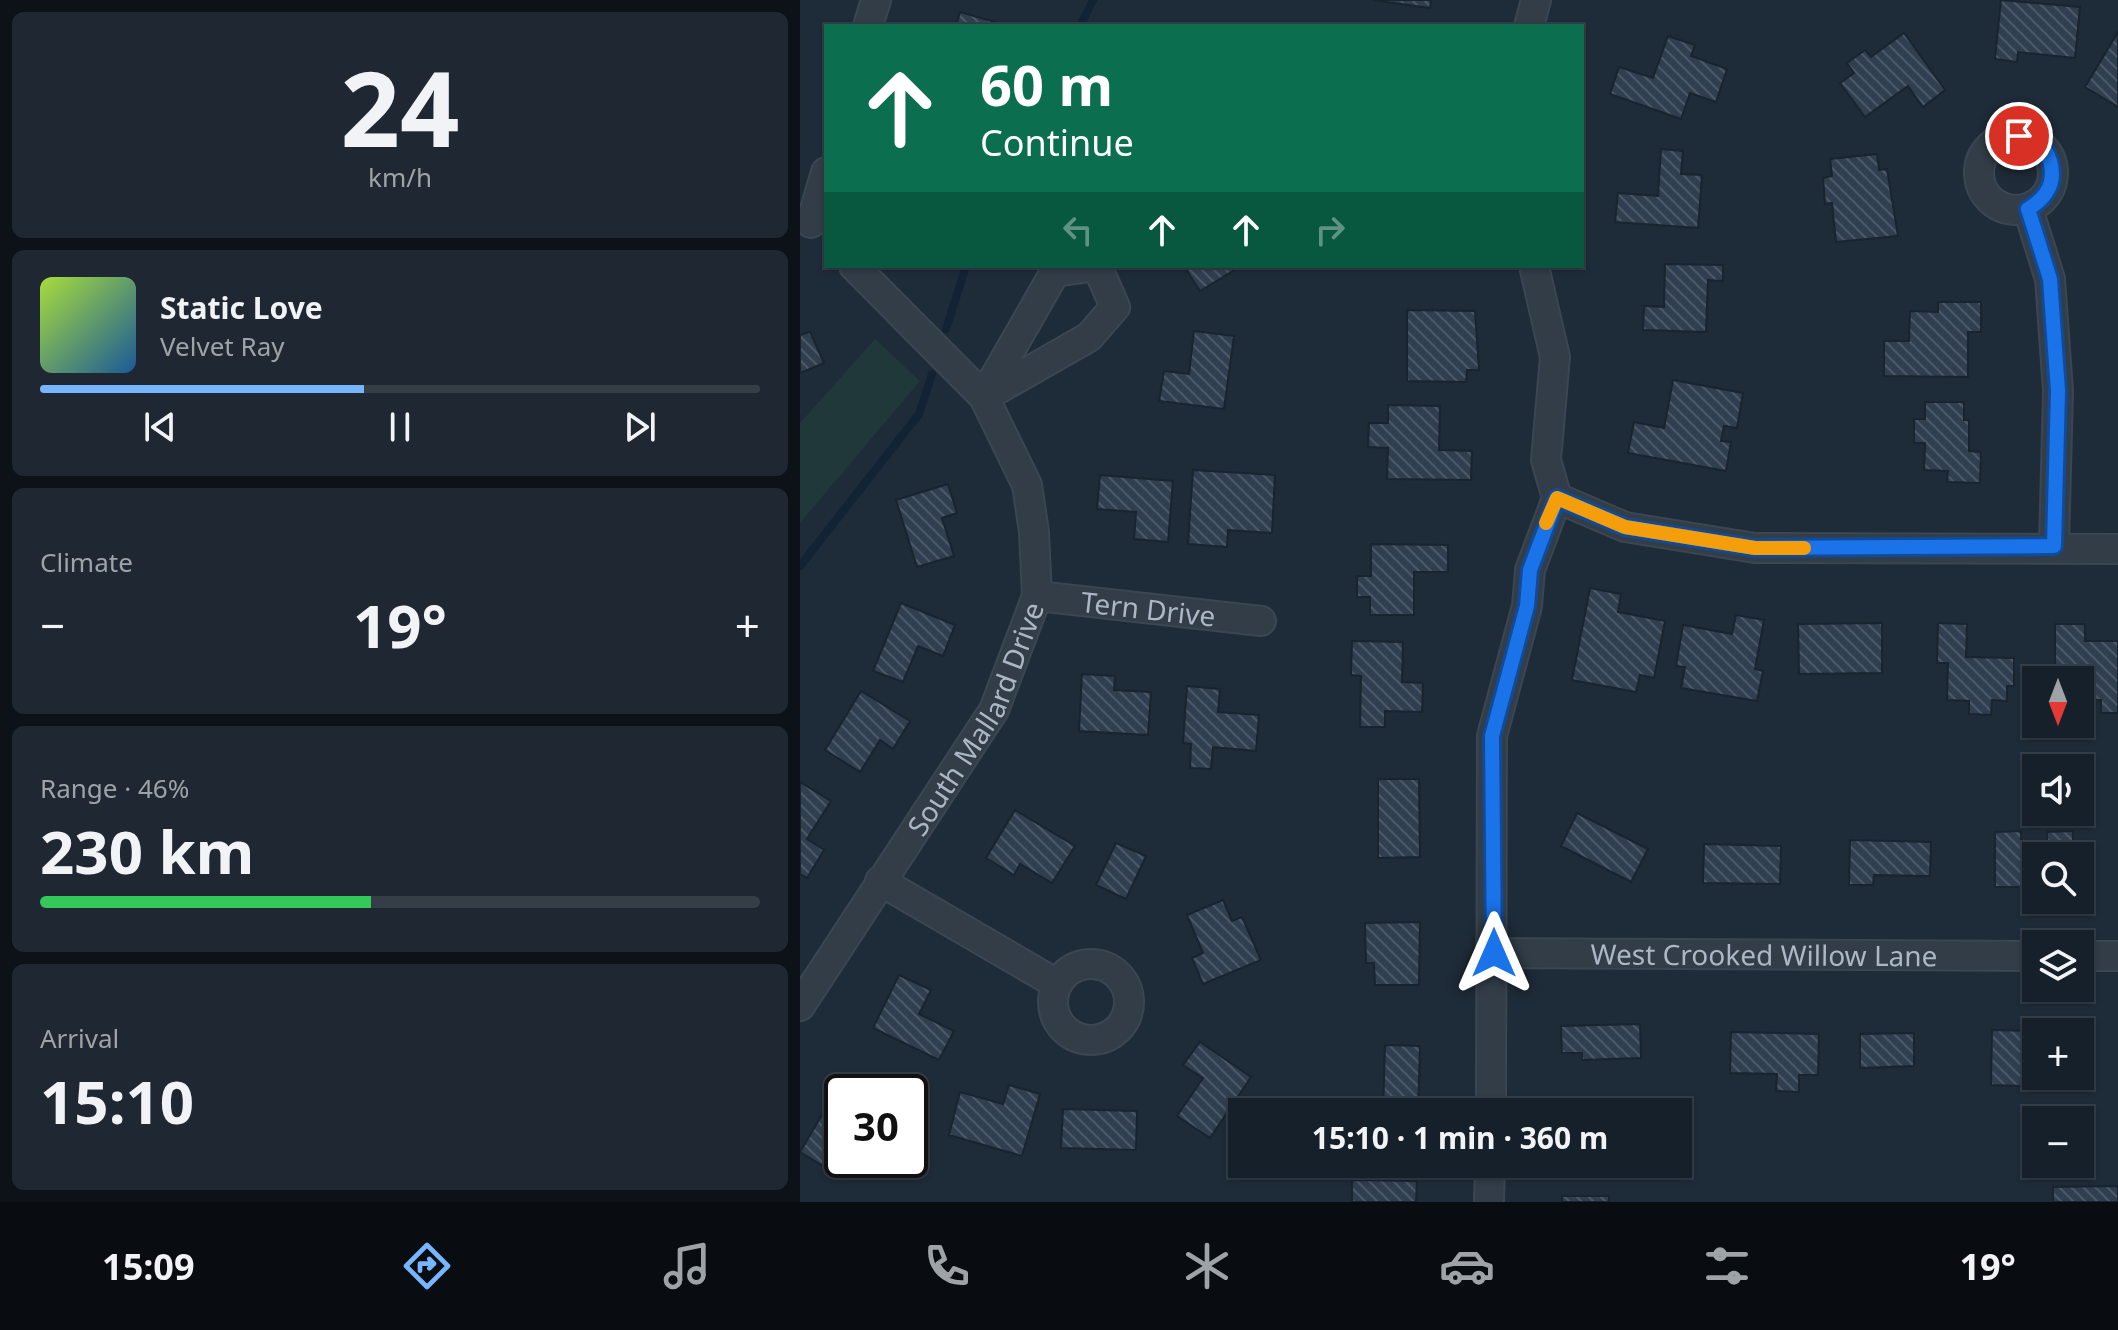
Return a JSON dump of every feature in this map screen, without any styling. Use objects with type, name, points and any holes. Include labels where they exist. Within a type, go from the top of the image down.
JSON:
[{"type":"street","points":[[869,24],[876,0]]},
{"type":"street","points":[[1530,24],[1536,0]]},
{"type":"street","points":[[812,229],[824,180]]},
{"type":"street","points":[[2028,209],[2050,279],[2058,391],[2054,546]]},
{"type":"street","name":"South Mallard Drive","points":[[800,1006],[994,710],[1037,596],[1027,485],[984,397],[856,268]]},
{"type":"street","points":[[984,397],[1055,272],[1082,268]]},
{"type":"street","points":[[984,397],[1089,337],[1115,307],[1097,268]]},
{"type":"street","points":[[1491,1098],[1494,953],[1492,736],[1527,606],[1530,570],[1557,498],[1546,460],[1555,357],[1534,268]]},
{"type":"street","points":[[1557,498],[1625,527],[1755,548],[2054,546],[2118,549]]},
{"type":"street","name":"Tern Drive","points":[[1037,596],[1261,621]]},
{"type":"street","points":[[880,881],[1057,984]]},
{"type":"street","name":"West Crooked Willow Lane","points":[[1494,953],[2022,956]]},
{"type":"street","points":[[2094,956],[2118,956]]},
{"type":"street","points":[[1489,1202],[1490,1178]]},
{"type":"green space","points":[[875,339],[920,381],[800,523],[800,423]]},
{"type":"building","points":[[1373,0],[1431,0],[1430,8]]},
{"type":"building","points":[[2001,0],[2080,7],[2075,58],[2018,52],[2017,62],[1995,59]]},
{"type":"building","points":[[960,12],[1002,24],[957,24]]},
{"type":"building","points":[[2118,32],[2118,107],[2085,87]]},
{"type":"building","points":[[1904,33],[1945,90],[1923,107],[1908,86],[1865,117],[1840,83],[1854,73],[1847,63],[1865,50],[1871,57]]},
{"type":"building","points":[[1668,36],[1695,45],[1691,56],[1727,69],[1716,102],[1690,93],[1681,119],[1610,94],[1619,67],[1653,78]]},
{"type":"building","points":[[1661,149],[1683,151],[1681,174],[1702,175],[1698,228],[1615,222],[1618,193],[1658,196]]},
{"type":"building","points":[[1877,154],[1879,170],[1887,169],[1898,236],[1836,242],[1832,203],[1825,204],[1823,178],[1832,176],[1830,159]]},
{"type":"building","points":[[1665,264],[1723,265],[1723,281],[1708,280],[1706,332],[1643,330],[1644,306],[1664,307]]},
{"type":"building","points":[[1185,268],[1238,268],[1200,291]]},
{"type":"building","points":[[1938,302],[1981,302],[1981,332],[1968,332],[1968,377],[1884,376],[1884,341],[1909,341],[1910,311],[1938,312]]},
{"type":"building","points":[[1407,310],[1475,311],[1479,370],[1467,370],[1466,382],[1407,381]]},
{"type":"building","points":[[1194,331],[1234,336],[1224,409],[1159,401],[1164,371],[1189,374]]},
{"type":"building","points":[[810,332],[824,363],[800,373],[800,335]]},
{"type":"building","points":[[1673,380],[1743,393],[1737,428],[1724,426],[1721,441],[1731,442],[1726,471],[1628,453],[1634,422],[1664,428]]},
{"type":"building","points":[[1925,402],[1964,402],[1964,420],[1969,420],[1969,451],[1981,452],[1980,483],[1947,482],[1948,471],[1924,470],[1925,443],[1914,443],[1914,419],[1925,419]]},
{"type":"building","points":[[1388,405],[1440,406],[1439,450],[1472,451],[1471,480],[1387,479],[1388,448],[1368,447],[1369,423],[1388,423]]},
{"type":"building","points":[[1193,470],[1275,475],[1272,533],[1228,530],[1227,547],[1188,544]]},
{"type":"building","points":[[1100,475],[1173,481],[1168,542],[1134,539],[1136,512],[1097,509]]},
{"type":"building","points":[[948,484],[957,513],[942,518],[954,556],[917,567],[896,500]]},
{"type":"building","points":[[1371,544],[1448,545],[1448,572],[1414,572],[1414,615],[1370,615],[1370,597],[1357,597],[1357,576],[1371,576]]},
{"type":"building","points":[[1590,588],[1621,594],[1618,612],[1665,621],[1654,678],[1640,675],[1636,692],[1572,680]]},
{"type":"building","points":[[901,603],[955,625],[943,656],[918,646],[903,682],[873,671]]},
{"type":"building","points":[[1736,615],[1764,620],[1755,669],[1763,671],[1757,701],[1681,688],[1685,667],[1676,666],[1683,625],[1732,634]]},
{"type":"building","points":[[1882,623],[1882,673],[1799,674],[1798,624]]},
{"type":"building","points":[[1938,623],[1967,624],[1966,657],[2014,658],[2014,686],[2007,686],[2007,701],[1992,700],[1991,715],[1969,714],[1969,701],[1947,700],[1948,663],[1937,663]]},
{"type":"building","points":[[2055,624],[2085,624],[2085,641],[2118,641],[2118,713],[2101,713],[2101,700],[2094,700],[2094,666],[2055,666]]},
{"type":"building","points":[[1352,641],[1403,642],[1402,682],[1423,683],[1422,712],[1385,711],[1385,727],[1360,727],[1361,676],[1351,675]]},
{"type":"building","points":[[1082,674],[1115,676],[1114,690],[1151,692],[1148,735],[1079,731]]},
{"type":"building","points":[[1187,686],[1220,689],[1218,712],[1259,715],[1256,751],[1213,747],[1211,769],[1190,768],[1191,744],[1183,743]]},
{"type":"building","points":[[861,691],[910,721],[893,749],[880,740],[860,772],[825,750]]},
{"type":"building","points":[[1378,779],[1419,779],[1420,857],[1378,858]]},
{"type":"building","points":[[800,782],[831,801],[807,839],[824,850],[807,878],[800,874]]},
{"type":"building","points":[[1015,810],[1075,846],[1052,883],[1020,864],[1014,875],[986,858]]},
{"type":"building","points":[[1577,813],[1648,849],[1631,882],[1561,846]]},
{"type":"building","points":[[2021,831],[2022,887],[1995,887],[1995,832]]},
{"type":"building","points":[[2073,831],[2073,842],[2047,842],[2047,832]]},
{"type":"building","points":[[1850,840],[1931,842],[1930,876],[1874,875],[1873,885],[1849,885]]},
{"type":"building","points":[[1116,843],[1146,856],[1126,899],[1096,885]]},
{"type":"building","points":[[1704,844],[1781,846],[1780,884],[1703,883]]},
{"type":"building","points":[[1223,900],[1232,921],[1242,917],[1261,960],[1203,984],[1192,958],[1203,953],[1187,915]]},
{"type":"building","points":[[1420,922],[1419,985],[1375,985],[1374,963],[1366,963],[1365,923]]},
{"type":"building","points":[[899,975],[931,990],[919,1014],[954,1031],[939,1060],[873,1028]]},
{"type":"building","points":[[1640,1024],[1641,1058],[1582,1060],[1582,1053],[1562,1053],[1561,1026]]},
{"type":"building","points":[[1992,1030],[2022,1031],[2022,1086],[1991,1085]]},
{"type":"building","points":[[1731,1032],[1819,1034],[1818,1075],[1799,1075],[1799,1092],[1776,1091],[1777,1074],[1730,1073]]},
{"type":"building","points":[[1914,1033],[1914,1066],[1860,1068],[1860,1034]]},
{"type":"building","points":[[1200,1042],[1251,1077],[1237,1098],[1228,1098],[1228,1111],[1210,1138],[1177,1116],[1203,1078],[1183,1065]]},
{"type":"building","points":[[1385,1045],[1420,1046],[1418,1098],[1383,1098]]},
{"type":"building","points":[[1009,1085],[1040,1094],[1022,1156],[949,1135],[960,1092],[1003,1104]]},
{"type":"building","points":[[1063,1109],[1137,1111],[1136,1150],[1061,1148]]},
{"type":"building","points":[[824,1111],[824,1167],[800,1152]]},
{"type":"building","points":[[1352,1180],[1417,1181],[1416,1202],[1352,1202]]},
{"type":"building","points":[[2118,1186],[2118,1202],[2053,1202],[2053,1187]]},
{"type":"building","points":[[1562,1196],[1609,1196],[1609,1202],[1562,1202]]},
{"type":"waterway","points":[[1081,24],[1093,0]]},
{"type":"waterway","points":[[946,329],[965,268]]},
{"type":"waterway","points":[[800,566],[919,414],[932,374]]},
{"type":"slow traffic","points":[[1546,523],[1557,498],[1625,527],[1755,548],[1804,548]]},
{"type":"route","points":[[1494,953],[1492,736],[1527,606],[1530,570],[1537,543],[1557,498],[1625,527],[1755,548],[2054,546],[2058,391],[2050,279],[2028,209],[2041,201],[2050,190],[2054,176],[2052,162],[2045,149],[2033,140],[2019,136]]}]
